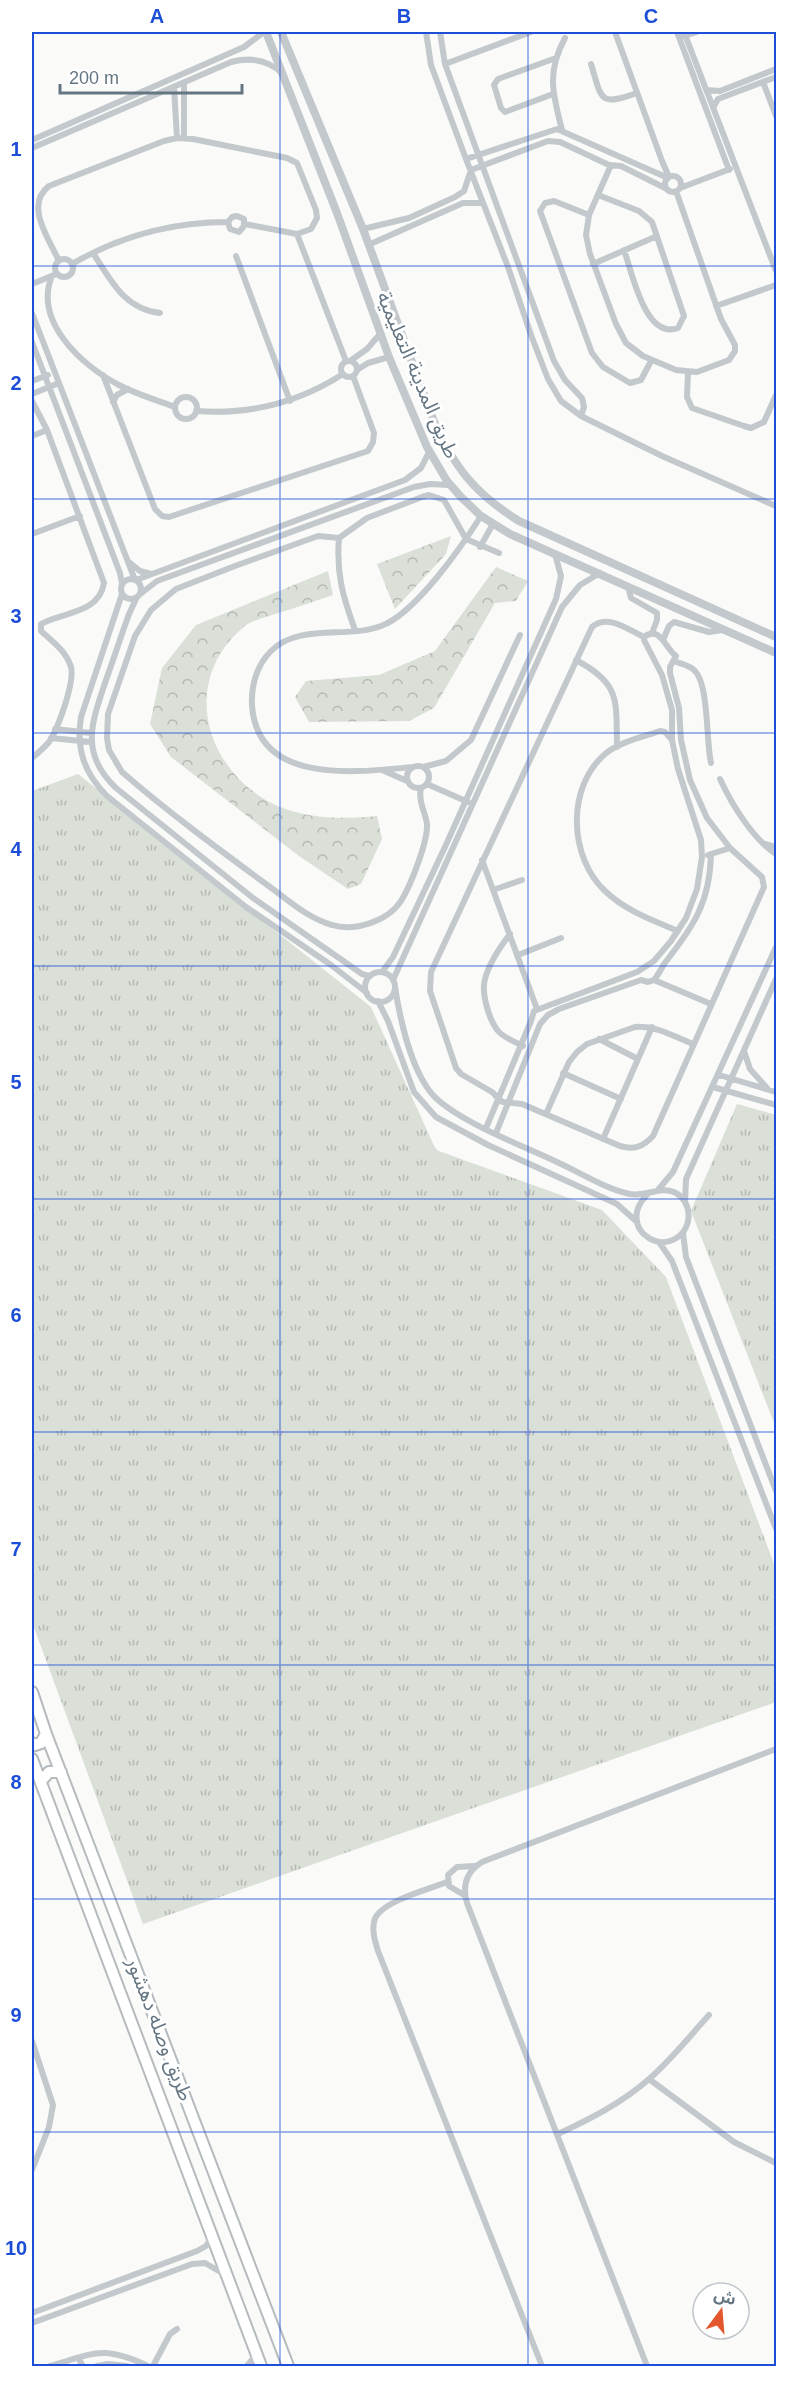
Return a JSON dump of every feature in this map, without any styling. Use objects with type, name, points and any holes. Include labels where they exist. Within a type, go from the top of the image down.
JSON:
[{"type":"main road","name":"طريق وصله دهشور","points":[[32,1692],[46,1734],[288,2367]]},
{"type":"main road","points":[[32,1743],[35,1745],[41,1743],[46,1734]]},
{"type":"main road","name":"طريق وصله دهشور","points":[[32,1759],[261,2367]]},
{"type":"main road","points":[[41,1781],[49,1772],[61,1773]]},
{"type":"street","points":[[32,140],[244,47],[265,32]]},
{"type":"street","name":"طريق المدينة التعليمية","points":[[265,32],[338,213],[388,357],[429,452],[450,485],[481,516],[493,524],[777,653]]},
{"type":"street","name":"طريق المدينة التعليمية","points":[[281,32],[363,229],[445,445],[463,475],[489,501],[519,521],[777,637]]},
{"type":"street","points":[[426,32],[431,65],[465,159],[554,391],[561,401],[581,416],[662,456],[777,506]]},
{"type":"street","points":[[440,32],[445,64],[559,371],[582,398],[584,407],[581,416]]},
{"type":"street","points":[[445,64],[531,32]]},
{"type":"street","points":[[615,32],[669,177],[666,184],[667,189]]},
{"type":"street","points":[[683,37],[697,32]]},
{"type":"street","points":[[683,37],[707,90],[732,169]]},
{"type":"street","points":[[683,37],[700,94],[777,271]]},
{"type":"street","points":[[563,144],[568,140],[553,94],[552,79],[555,58],[565,38]]},
{"type":"street","points":[[553,94],[505,112],[501,108],[494,85],[498,79],[555,58]]},
{"type":"street","points":[[32,148],[231,62],[248,59],[268,64],[284,75]]},
{"type":"street","points":[[207,63],[211,71]]},
{"type":"street","points":[[591,64],[600,93],[606,99],[614,101],[637,93]]},
{"type":"street","points":[[707,90],[720,91],[777,69]]},
{"type":"street","points":[[713,107],[718,99],[777,77]]},
{"type":"street","points":[[180,138],[184,82]]},
{"type":"street","points":[[763,82],[777,116]]},
{"type":"street","points":[[174,87],[180,138]]},
{"type":"street","points":[[700,94],[704,95],[707,90]]},
{"type":"street","points":[[465,159],[554,129],[669,177],[679,178],[678,190],[716,306],[723,325],[735,345],[735,351],[729,360],[705,370],[688,372],[676,370],[651,361],[634,350],[620,333],[593,264],[586,235],[589,215],[598,195],[608,164],[609,153]]},
{"type":"street","points":[[553,141],[554,129]]},
{"type":"street","points":[[59,261],[37,209],[39,198],[45,188],[164,141],[180,138],[287,158],[297,163],[317,214],[316,222],[311,229],[297,234],[245,224]]},
{"type":"street","points":[[363,229],[409,219],[464,191],[471,170],[553,141],[608,164],[621,166],[667,189],[678,190],[732,169]]},
{"type":"street","points":[[508,144],[512,155]]},
{"type":"street","points":[[621,166],[620,161],[623,158]]},
{"type":"street","points":[[598,195],[644,214],[652,222],[684,316],[684,321],[678,328],[665,328],[647,316],[624,250]]},
{"type":"street","points":[[589,215],[554,201],[544,203],[540,211],[592,353],[603,367],[630,382],[641,380],[651,361]]},
{"type":"street","points":[[368,244],[463,203],[482,203]]},
{"type":"street","points":[[338,213],[354,207]]},
{"type":"street","points":[[72,264],[125,239],[159,229],[228,222],[232,217],[237,216],[243,219],[245,224]]},
{"type":"street","points":[[228,222],[230,229],[237,232],[243,229],[245,224]]},
{"type":"street","points":[[103,375],[155,509],[162,516],[172,516],[368,451],[374,442],[374,433],[355,373],[356,365],[348,361],[297,234]]},
{"type":"street","points":[[593,264],[657,236]]},
{"type":"street","points":[[93,253],[123,297],[138,307],[160,313]]},
{"type":"street","points":[[236,256],[290,401]]},
{"type":"street","points":[[72,264],[66,260],[59,261],[48,290],[48,303],[57,328],[74,350],[103,375],[128,389],[175,407]]},
{"type":"street","points":[[32,284],[55,275],[63,277],[70,275],[73,269],[72,264]]},
{"type":"street","points":[[716,306],[777,285]]},
{"type":"street","points":[[524,312],[535,309]]},
{"type":"street","points":[[32,313],[128,562],[141,588],[129,614],[100,697],[91,733],[91,742],[101,772],[116,788],[253,898],[362,974],[369,976]]},
{"type":"street","points":[[380,334],[367,350],[341,366],[343,374],[348,377],[375,360],[388,357]]},
{"type":"street","points":[[32,342],[120,573],[122,584],[122,594],[81,717],[79,742],[83,760],[91,777],[108,796],[246,907],[331,965],[378,1001],[388,1021],[408,1077],[424,1106],[450,1126],[617,1204],[637,1222],[645,1235],[658,1242],[672,1261],[777,1529]]},
{"type":"street","points":[[32,381],[54,372]]},
{"type":"street","points":[[688,372],[687,397],[692,408],[751,428],[764,422],[777,395]]},
{"type":"street","points":[[196,411],[245,411],[290,401],[312,392],[343,374]]},
{"type":"street","points":[[32,394],[59,383]]},
{"type":"street","points":[[114,402],[120,393],[128,389]]},
{"type":"street","points":[[188,398],[195,403],[196,411],[190,418],[185,419],[177,415],[175,407],[179,399],[188,398]]},
{"type":"street","points":[[32,401],[47,430],[104,583],[100,596],[91,604],[70,615],[42,622],[41,631],[62,650],[72,670],[71,680],[51,738],[32,758]]},
{"type":"street","points":[[32,436],[47,430]]},
{"type":"street","points":[[122,584],[129,579],[136,580],[155,574],[410,478],[421,468],[429,452]]},
{"type":"street","points":[[122,594],[127,598],[138,596],[157,581],[414,487],[430,484],[450,485]]},
{"type":"street","points":[[423,767],[429,773],[420,798],[426,820],[426,842],[401,901],[378,920],[360,926],[340,927],[311,917],[231,858],[122,772],[110,750],[106,725],[110,703],[144,618],[158,602],[176,589],[313,537],[339,538],[367,518],[429,495],[444,500],[466,538],[480,547],[499,553]]},
{"type":"street","points":[[32,534],[80,516]]},
{"type":"street","points":[[481,516],[422,594],[406,609],[381,626],[295,637],[281,642],[267,656],[253,684],[252,710],[259,732],[266,742],[287,760],[298,766],[327,771],[423,767],[446,761],[464,749],[471,740],[520,635]]},
{"type":"street","points":[[480,547],[493,524]]},
{"type":"street","points":[[339,538],[340,587],[355,630]]},
{"type":"street","points":[[367,993],[366,982],[369,976],[382,972],[393,957],[559,592],[560,568],[554,553]]},
{"type":"street","points":[[128,562],[140,571],[155,574]]},
{"type":"street","points":[[378,1001],[391,997],[394,984],[472,804],[562,607],[580,585],[600,573]]},
{"type":"street","points":[[628,586],[629,595],[635,602],[657,613],[652,633],[644,637]]},
{"type":"street","points":[[644,637],[609,621],[601,620],[592,627],[482,860],[430,980],[430,991],[456,1068],[461,1074],[509,1103],[522,1104],[629,1149],[638,1148],[653,1136],[764,886],[762,877],[730,848],[707,818],[690,780],[681,740],[679,708],[670,673],[670,667],[676,656],[667,649],[658,635],[652,633]]},
{"type":"street","points":[[663,640],[669,626],[674,622],[709,632],[724,629]]},
{"type":"street","points":[[486,1144],[498,1098],[533,1013],[537,1009],[548,1007],[637,972],[654,962],[678,931],[693,904],[701,873],[702,857],[697,824],[678,769],[672,740],[672,710],[662,675],[644,637]]},
{"type":"street","points":[[576,660],[597,673],[610,687],[616,704],[617,747]]},
{"type":"street","points":[[674,661],[691,667],[699,676],[704,698],[711,763]]},
{"type":"street","points":[[662,675],[670,673]]},
{"type":"street","points":[[55,729],[91,733]]},
{"type":"street","points":[[678,931],[633,912],[604,890],[593,876],[580,848],[576,824],[582,791],[594,767],[605,754],[617,747],[660,731],[665,732],[672,740],[681,740]]},
{"type":"street","points":[[51,738],[91,742]]},
{"type":"street","points":[[407,781],[408,771],[413,767]]},
{"type":"street","points":[[381,770],[407,781],[411,786],[424,786],[472,804]]},
{"type":"street","points":[[720,779],[739,814],[768,848],[777,854]]},
{"type":"street","points":[[766,844],[777,847]]},
{"type":"street","points":[[702,857],[730,848]]},
{"type":"street","points":[[491,1131],[509,1103],[529,1048],[540,1024],[548,1015],[641,980],[648,982],[654,980],[688,935],[698,915],[708,883],[711,854]]},
{"type":"street","points":[[482,860],[537,1009]]},
{"type":"street","points":[[493,891],[522,880]]},
{"type":"street","points":[[510,934],[498,951],[485,979],[484,988],[494,1025],[500,1033],[529,1048]]},
{"type":"street","points":[[518,955],[561,938]]},
{"type":"street","points":[[637,1222],[638,1207],[647,1195],[658,1190],[673,1172],[777,947]]},
{"type":"street","points":[[382,972],[394,984],[422,1080],[443,1104],[455,1113],[491,1131],[620,1191],[647,1195]]},
{"type":"street","points":[[637,972],[641,980]]},
{"type":"street","points":[[777,979],[686,1179],[685,1202],[689,1215],[683,1233],[686,1257],[777,1491]]},
{"type":"street","points":[[654,980],[711,1004]]},
{"type":"street","points":[[531,1021],[540,1024]]},
{"type":"street","points":[[546,1114],[563,1073],[577,1052],[599,1039],[635,1027],[652,1027],[693,1044]]},
{"type":"street","points":[[603,1139],[652,1027]]},
{"type":"street","points":[[599,1039],[638,1059]]},
{"type":"street","points":[[744,1051],[755,1078],[773,1091]]},
{"type":"street","points":[[563,1073],[621,1099]]},
{"type":"street","points":[[719,1075],[773,1091]]},
{"type":"street","points":[[713,1087],[777,1105]]},
{"type":"street","points":[[658,1190],[671,1191],[685,1202]]},
{"type":"street","points":[[658,1242],[672,1241],[683,1233]]},
{"type":"street","points":[[464,1895],[451,1889],[447,1882],[448,1875],[453,1869],[476,1866],[489,1859],[777,1749]]},
{"type":"street","points":[[476,1866],[466,1879],[464,1895],[647,2367]]},
{"type":"street","points":[[447,1882],[380,1910],[374,1922],[373,1933],[378,1951],[542,2367]]},
{"type":"street","points":[[558,2134],[611,2106],[649,2079],[709,2015]]},
{"type":"street","points":[[32,2041],[53,2105],[49,2127],[33,2161],[32,2170]]},
{"type":"street","points":[[649,2079],[734,2142],[777,2163]]},
{"type":"street","points":[[32,2313],[197,2251],[209,2243],[212,2234]]},
{"type":"street","points":[[197,2251],[203,2257],[200,2262]]},
{"type":"street","points":[[32,2323],[200,2262],[213,2266],[226,2276]]},
{"type":"street","points":[[71,2298],[74,2307]]},
{"type":"street","points":[[153,2367],[170,2334],[177,2330]]},
{"type":"street","points":[[50,2367],[96,2353],[113,2352],[148,2367]]},
{"type":"street","points":[[247,2367],[256,2355]]},
{"type":"street","points":[[78,2358],[82,2367]]},
{"type":"street","points":[[97,2367],[108,2364],[126,2367]]},
{"type":"green space","points":[[451,536],[446,554],[395,609],[377,564]]},
{"type":"green space","points":[[496,567],[528,581],[516,601],[495,603],[434,708],[409,721],[309,722],[295,697],[306,681],[379,675],[435,651]]},
{"type":"green space","points":[[328,571],[333,595],[252,622],[227,644],[214,666],[208,689],[207,712],[212,735],[222,757],[238,778],[271,803],[285,809],[316,816],[347,818],[377,816],[382,839],[361,884],[348,889],[299,856],[171,757],[150,724],[162,668],[196,625]]},
{"type":"green space","points":[[78,774],[371,1007],[436,1150],[602,1210],[666,1277],[776,1569],[776,1702],[143,1924],[32,1622],[32,791]]},
{"type":"green space","points":[[737,1104],[776,1115],[776,1428],[691,1211]]}]
